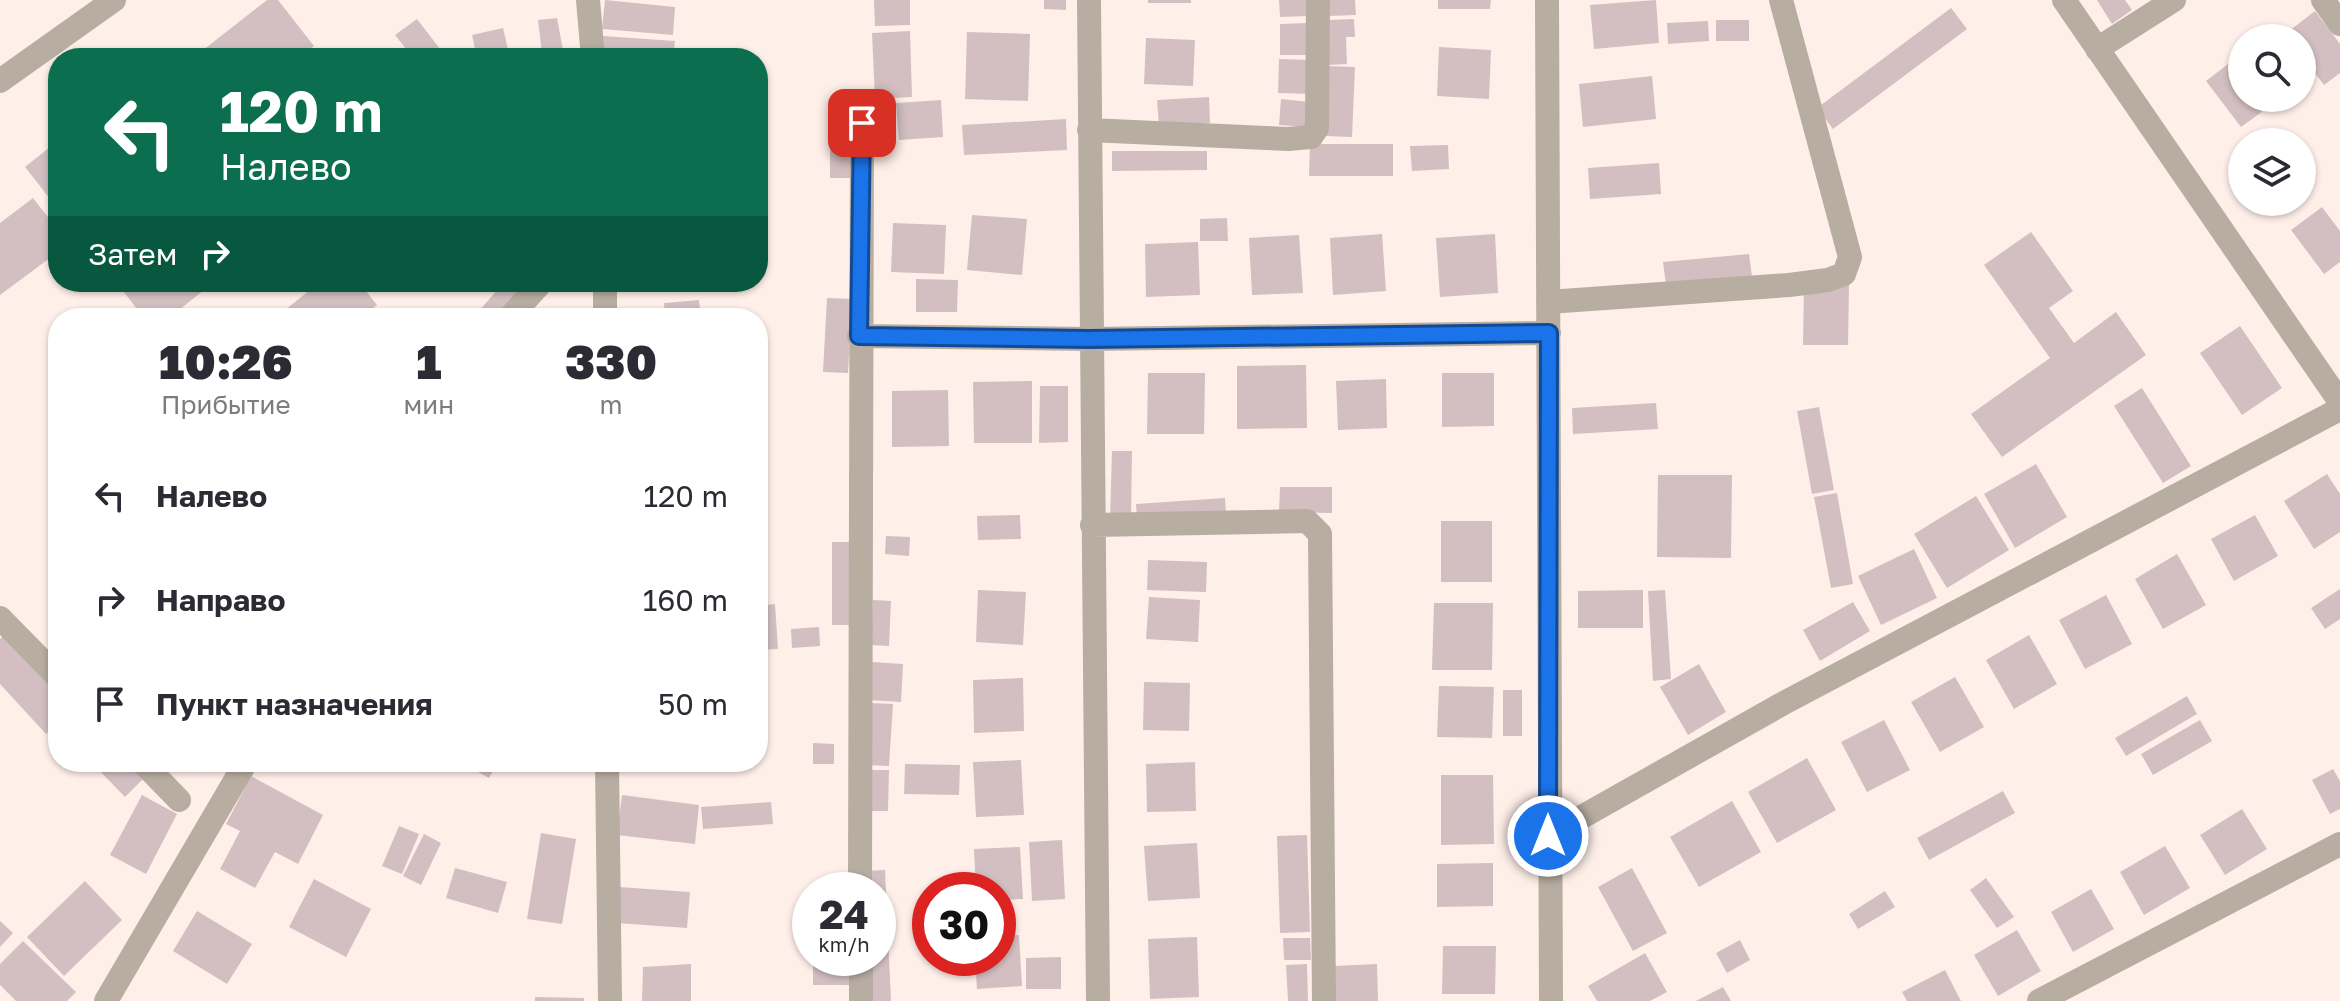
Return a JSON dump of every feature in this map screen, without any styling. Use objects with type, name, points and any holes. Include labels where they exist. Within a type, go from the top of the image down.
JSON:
[{"type":"street","points":[[0,81],[114,0]]},
{"type":"street","points":[[588,0],[592,48]]},
{"type":"street","points":[[1089,0],[1089,339],[1098,1001]]},
{"type":"street","points":[[1089,130],[1288,139],[1311,137],[1317,128],[1318,0]]},
{"type":"street","points":[[1547,0],[1551,1001]]},
{"type":"street","points":[[1548,302],[1789,285],[1828,280],[1844,274],[1850,257],[1781,0]]},
{"type":"street","points":[[2064,0],[2340,402]]},
{"type":"street","points":[[2097,49],[2174,0]]},
{"type":"street","points":[[2323,0],[2340,24]]},
{"type":"street","points":[[860,872],[863,617],[859,336],[862,123]]},
{"type":"street","points":[[518,308],[533,292]]},
{"type":"street","points":[[859,336],[1089,339],[1549,333]]},
{"type":"street","points":[[1548,836],[1782,704],[2340,409]]},
{"type":"street","points":[[1092,525],[1307,521],[1320,534],[1324,1001]]},
{"type":"street","points":[[0,618],[48,667]]},
{"type":"street","points":[[152,772],[179,800]]},
{"type":"street","points":[[106,1001],[240,772]]},
{"type":"street","points":[[607,772],[610,1001]]},
{"type":"street","points":[[2039,1001],[2340,844]]},
{"type":"street","points":[[861,976],[861,1001]]},
{"type":"building","points":[[267,0],[278,0],[314,46],[312,48],[206,48]]},
{"type":"building","points":[[605,0],[675,7],[673,35],[602,29]]},
{"type":"building","points":[[874,0],[910,0],[910,25],[875,26]]},
{"type":"building","points":[[1044,0],[1066,0],[1066,10],[1044,9]]},
{"type":"building","points":[[1148,0],[1191,0],[1191,3],[1148,3]]},
{"type":"building","points":[[1279,0],[1309,0],[1309,16],[1280,17]]},
{"type":"building","points":[[1327,0],[1355,0],[1356,15],[1328,16]]},
{"type":"building","points":[[1438,0],[1491,0],[1490,9],[1438,9]]},
{"type":"building","points":[[1656,0],[1659,43],[1594,49],[1590,5]]},
{"type":"building","points":[[2097,0],[2125,0],[2132,10],[2112,24]]},
{"type":"building","points":[[1951,8],[1967,29],[1833,129],[1817,108]]},
{"type":"building","points":[[2315,11],[2340,44],[2340,73],[2324,85],[2316,74],[2316,24],[2298,24]]},
{"type":"building","points":[[557,18],[563,48],[541,48],[538,20]]},
{"type":"building","points":[[417,19],[439,48],[405,48],[395,35]]},
{"type":"building","points":[[1354,19],[1355,37],[1346,37],[1347,64],[1328,65],[1328,20]]},
{"type":"building","points":[[1716,20],[1749,20],[1749,41],[1716,41]]},
{"type":"building","points":[[1708,21],[1709,41],[1668,44],[1667,23]]},
{"type":"building","points":[[1308,23],[1308,55],[1280,55],[1280,24]]},
{"type":"building","points":[[503,28],[508,48],[475,48],[472,35]]},
{"type":"building","points":[[910,31],[912,97],[875,99],[872,33]]},
{"type":"building","points":[[967,32],[1030,34],[1028,101],[965,99]]},
{"type":"building","points":[[603,36],[675,41],[674,48],[604,48]]},
{"type":"building","points":[[1146,38],[1195,40],[1193,86],[1144,84]]},
{"type":"building","points":[[1439,47],[1491,50],[1489,99],[1437,96]]},
{"type":"building","points":[[1279,59],[1311,60],[1310,94],[1278,93]]},
{"type":"building","points":[[2228,64],[2228,110],[2206,81]]},
{"type":"building","points":[[1328,66],[1355,67],[1352,137],[1325,136]]},
{"type":"building","points":[[1652,76],[1656,119],[1583,127],[1579,84]]},
{"type":"building","points":[[1209,97],[1210,123],[1159,126],[1157,100]]},
{"type":"building","points":[[1281,99],[1310,102],[1308,127],[1279,125]]},
{"type":"building","points":[[941,100],[943,137],[899,140],[896,103]]},
{"type":"building","points":[[830,111],[853,111],[854,178],[830,178]]},
{"type":"building","points":[[2230,112],[2262,112],[2241,127]]},
{"type":"building","points":[[1066,119],[1067,150],[964,155],[962,125]]},
{"type":"building","points":[[1310,144],[1393,144],[1393,176],[1309,176]]},
{"type":"building","points":[[1448,145],[1449,169],[1412,171],[1410,146]]},
{"type":"building","points":[[48,149],[48,196],[25,167]]},
{"type":"building","points":[[1112,151],[1207,151],[1207,170],[1112,171]]},
{"type":"building","points":[[1659,163],[1661,194],[1590,199],[1588,168]]},
{"type":"building","points":[[33,198],[48,217],[48,259],[0,295],[0,223]]},
{"type":"building","points":[[2322,207],[2340,231],[2340,262],[2324,274],[2291,230],[2310,216],[2316,216],[2316,211]]},
{"type":"building","points":[[972,215],[1027,219],[1022,275],[967,270]]},
{"type":"building","points":[[1227,218],[1228,241],[1200,241],[1200,219]]},
{"type":"building","points":[[893,223],[946,225],[944,274],[891,272]]},
{"type":"building","points":[[2031,232],[2073,291],[2049,308],[2074,343],[2116,312],[2146,355],[2002,457],[1971,414],[2050,358],[1984,265]]},
{"type":"building","points":[[1382,234],[1386,291],[1333,295],[1330,238]]},
{"type":"building","points":[[1495,234],[1498,293],[1440,297],[1436,238]]},
{"type":"building","points":[[1299,235],[1303,293],[1252,295],[1249,238]]},
{"type":"building","points":[[1198,242],[1200,295],[1146,297],[1145,244]]},
{"type":"building","points":[[1749,254],[1752,277],[1666,285],[1663,262]]},
{"type":"building","points":[[916,279],[958,280],[957,312],[916,312]]},
{"type":"building","points":[[1804,284],[1849,285],[1848,345],[1803,345]]},
{"type":"building","points":[[124,292],[202,292],[182,308],[136,308]]},
{"type":"building","points":[[308,292],[367,292],[377,305],[373,308],[288,308]]},
{"type":"building","points":[[495,292],[523,292],[508,308],[482,308]]},
{"type":"building","points":[[827,298],[852,299],[848,373],[823,372]]},
{"type":"building","points":[[699,300],[700,308],[664,308],[664,303]]},
{"type":"building","points":[[2240,326],[2282,388],[2242,415],[2200,353]]},
{"type":"building","points":[[1306,365],[1307,428],[1237,429],[1237,366]]},
{"type":"building","points":[[1148,373],[1205,373],[1204,434],[1147,434]]},
{"type":"building","points":[[1442,373],[1494,373],[1494,426],[1442,427]]},
{"type":"building","points":[[1386,379],[1387,428],[1338,430],[1336,381]]},
{"type":"building","points":[[1032,381],[1032,443],[974,443],[973,382]]},
{"type":"building","points":[[1040,386],[1068,386],[1068,442],[1039,443]]},
{"type":"building","points":[[2142,388],[2191,466],[2163,483],[2114,406]]},
{"type":"building","points":[[948,390],[949,446],[892,447],[892,391]]},
{"type":"building","points":[[1656,403],[1658,429],[1573,434],[1572,408]]},
{"type":"building","points":[[1819,407],[1834,490],[1812,494],[1797,411]]},
{"type":"building","points":[[1112,451],[1132,451],[1131,521],[1110,521]]},
{"type":"building","points":[[2036,464],[2067,517],[2015,548],[1984,494]]},
{"type":"building","points":[[2327,474],[2340,494],[2340,532],[2314,549],[2284,501]]},
{"type":"building","points":[[1658,475],[1732,475],[1731,558],[1657,557]]},
{"type":"building","points":[[1280,487],[1332,487],[1332,513],[1279,512]]},
{"type":"building","points":[[1837,493],[1853,584],[1831,588],[1814,497]]},
{"type":"building","points":[[1976,496],[2009,550],[1947,588],[1914,534]]},
{"type":"building","points":[[1225,498],[1226,515],[1137,521],[1136,504]]},
{"type":"building","points":[[1020,515],[1021,539],[978,540],[977,516]]},
{"type":"building","points":[[2255,515],[2278,556],[2234,581],[2211,539]]},
{"type":"building","points":[[1441,521],[1492,521],[1492,582],[1441,582]]},
{"type":"building","points":[[886,536],[910,537],[909,556],[885,554]]},
{"type":"building","points":[[832,542],[856,542],[856,625],[832,625]]},
{"type":"building","points":[[1914,549],[1937,598],[1881,625],[1858,576]]},
{"type":"building","points":[[2177,554],[2206,605],[2163,629],[2135,579]]},
{"type":"building","points":[[1148,560],[1207,562],[1206,592],[1147,590]]},
{"type":"building","points":[[2340,589],[2340,619],[2325,629],[2311,608]]},
{"type":"building","points":[[978,590],[1026,592],[1023,645],[976,642]]},
{"type":"building","points":[[1643,590],[1643,628],[1578,628],[1578,591]]},
{"type":"building","points":[[1665,590],[1671,679],[1653,681],[1648,591]]},
{"type":"building","points":[[2106,595],[2132,644],[2085,669],[2059,620]]},
{"type":"building","points":[[1149,597],[1200,600],[1198,642],[1146,639]]},
{"type":"building","points":[[873,600],[891,601],[889,646],[871,645]]},
{"type":"building","points":[[1853,602],[1870,631],[1820,661],[1803,630]]},
{"type":"building","points":[[1434,603],[1493,603],[1492,670],[1432,670]]},
{"type":"building","points":[[775,604],[778,649],[768,650],[768,605]]},
{"type":"building","points":[[819,627],[820,646],[792,648],[791,629]]},
{"type":"building","points":[[4,635],[48,683],[46,734],[0,684],[0,639]]},
{"type":"building","points":[[2029,635],[2057,684],[2014,709],[1986,660]]},
{"type":"building","points":[[872,662],[903,664],[901,702],[869,700]]},
{"type":"building","points":[[1699,664],[1726,712],[1688,735],[1660,687]]},
{"type":"building","points":[[1955,677],[1984,727],[1940,752],[1911,702]]},
{"type":"building","points":[[1023,678],[1024,731],[974,733],[973,680]]},
{"type":"building","points":[[1144,682],[1190,683],[1189,731],[1143,730]]},
{"type":"building","points":[[1439,686],[1494,687],[1492,738],[1437,737]]},
{"type":"building","points":[[1503,690],[1522,690],[1522,736],[1503,736]]},
{"type":"building","points":[[2187,696],[2197,714],[2126,756],[2115,738]]},
{"type":"building","points":[[869,703],[893,704],[889,766],[866,765]]},
{"type":"building","points":[[1884,720],[1910,770],[1867,792],[1841,742]]},
{"type":"building","points":[[2200,720],[2212,741],[2153,775],[2141,754]]},
{"type":"building","points":[[813,743],[834,744],[834,764],[813,764]]},
{"type":"building","points":[[1807,758],[1836,810],[1777,843],[1748,792]]},
{"type":"building","points":[[1021,760],[1024,815],[976,817],[973,762]]},
{"type":"building","points":[[1195,762],[1196,811],[1147,812],[1146,764]]},
{"type":"building","points":[[905,764],[960,765],[959,795],[904,794]]},
{"type":"building","points":[[2333,769],[2340,781],[2340,809],[2330,814],[2312,780]]},
{"type":"building","points":[[866,770],[889,770],[888,811],[866,811]]},
{"type":"building","points":[[101,772],[140,772],[145,777],[125,797]]},
{"type":"building","points":[[478,772],[492,772],[489,778]]},
{"type":"building","points":[[1441,775],[1493,775],[1494,844],[1441,845]]},
{"type":"building","points":[[251,776],[323,815],[298,864],[275,852],[255,888],[220,869],[240,831],[226,824]]},
{"type":"building","points":[[2003,791],[2015,813],[1929,860],[1917,838]]},
{"type":"building","points":[[142,795],[177,814],[146,874],[110,855]]},
{"type":"building","points":[[622,795],[699,805],[695,844],[617,835]]},
{"type":"building","points":[[1732,801],[1761,852],[1699,887],[1670,837]]},
{"type":"building","points":[[771,802],[773,824],[703,829],[701,807]]},
{"type":"building","points":[[2242,809],[2267,849],[2225,875],[2200,835]]},
{"type":"building","points":[[399,826],[419,834],[402,874],[382,866]]},
{"type":"building","points":[[541,833],[576,839],[562,924],[527,919]]},
{"type":"building","points":[[424,834],[441,843],[421,885],[403,876]]},
{"type":"building","points":[[1307,835],[1310,932],[1280,933],[1277,836]]},
{"type":"building","points":[[1062,840],[1065,899],[1032,901],[1029,842]]},
{"type":"building","points":[[1197,843],[1200,898],[1148,901],[1144,846]]},
{"type":"building","points":[[2165,846],[2190,888],[2144,915],[2120,872]]},
{"type":"building","points":[[1020,847],[1023,899],[1016,899],[1016,872],[975,872],[974,849]]},
{"type":"building","points":[[1493,863],[1493,906],[1437,907],[1437,864]]},
{"type":"building","points":[[455,868],[507,882],[498,913],[446,898]]},
{"type":"building","points":[[1632,868],[1667,933],[1633,951],[1598,887]]},
{"type":"building","points":[[1986,878],[2014,917],[1997,928],[1970,890]]},
{"type":"building","points":[[314,879],[371,909],[346,957],[289,927]]},
{"type":"building","points":[[85,881],[122,920],[64,976],[27,937]]},
{"type":"building","points":[[619,887],[690,892],[687,928],[616,923]]},
{"type":"building","points":[[2091,889],[2114,929],[2073,952],[2051,912]]},
{"type":"building","points":[[1885,891],[1895,907],[1858,929],[1849,914]]},
{"type":"building","points":[[197,911],[252,944],[227,984],[173,951]]},
{"type":"building","points":[[0,921],[13,933],[0,947]]},
{"type":"building","points":[[2017,930],[2041,971],[1998,996],[1974,955]]},
{"type":"building","points":[[1016,935],[1019,935],[1022,986],[977,989],[976,976],[1016,976]]},
{"type":"building","points":[[1197,937],[1199,997],[1150,999],[1148,939]]},
{"type":"building","points":[[1283,938],[1310,938],[1311,960],[1284,960]]},
{"type":"building","points":[[1740,940],[1750,960],[1727,973],[1716,953]]},
{"type":"building","points":[[23,941],[76,992],[67,1001],[16,1001],[0,985],[0,964]]},
{"type":"building","points":[[1443,946],[1496,946],[1495,994],[1442,994]]},
{"type":"building","points":[[1645,953],[1667,992],[1650,1001],[1597,1001],[1588,986]]},
{"type":"building","points":[[1061,957],[1061,989],[1026,989],[1026,958]]},
{"type":"building","points":[[691,964],[691,1001],[642,1001],[643,967]]},
{"type":"building","points":[[1307,964],[1308,1001],[1288,1001],[1286,965]]},
{"type":"building","points":[[1377,964],[1378,1001],[1335,1001],[1334,966]]},
{"type":"building","points":[[1945,970],[1961,1001],[1907,1001],[1902,992]]},
{"type":"building","points":[[813,976],[850,976],[850,985],[813,985]]},
{"type":"building","points":[[868,976],[890,976],[891,1001],[869,1001]]},
{"type":"building","points":[[1723,987],[1731,1001],[1696,1001]]},
{"type":"building","points":[[535,997],[584,998],[584,1001],[535,1001]]},
{"type":"route","points":[[862,123],[859,336],[1089,339],[1549,333],[1548,836]]}]
